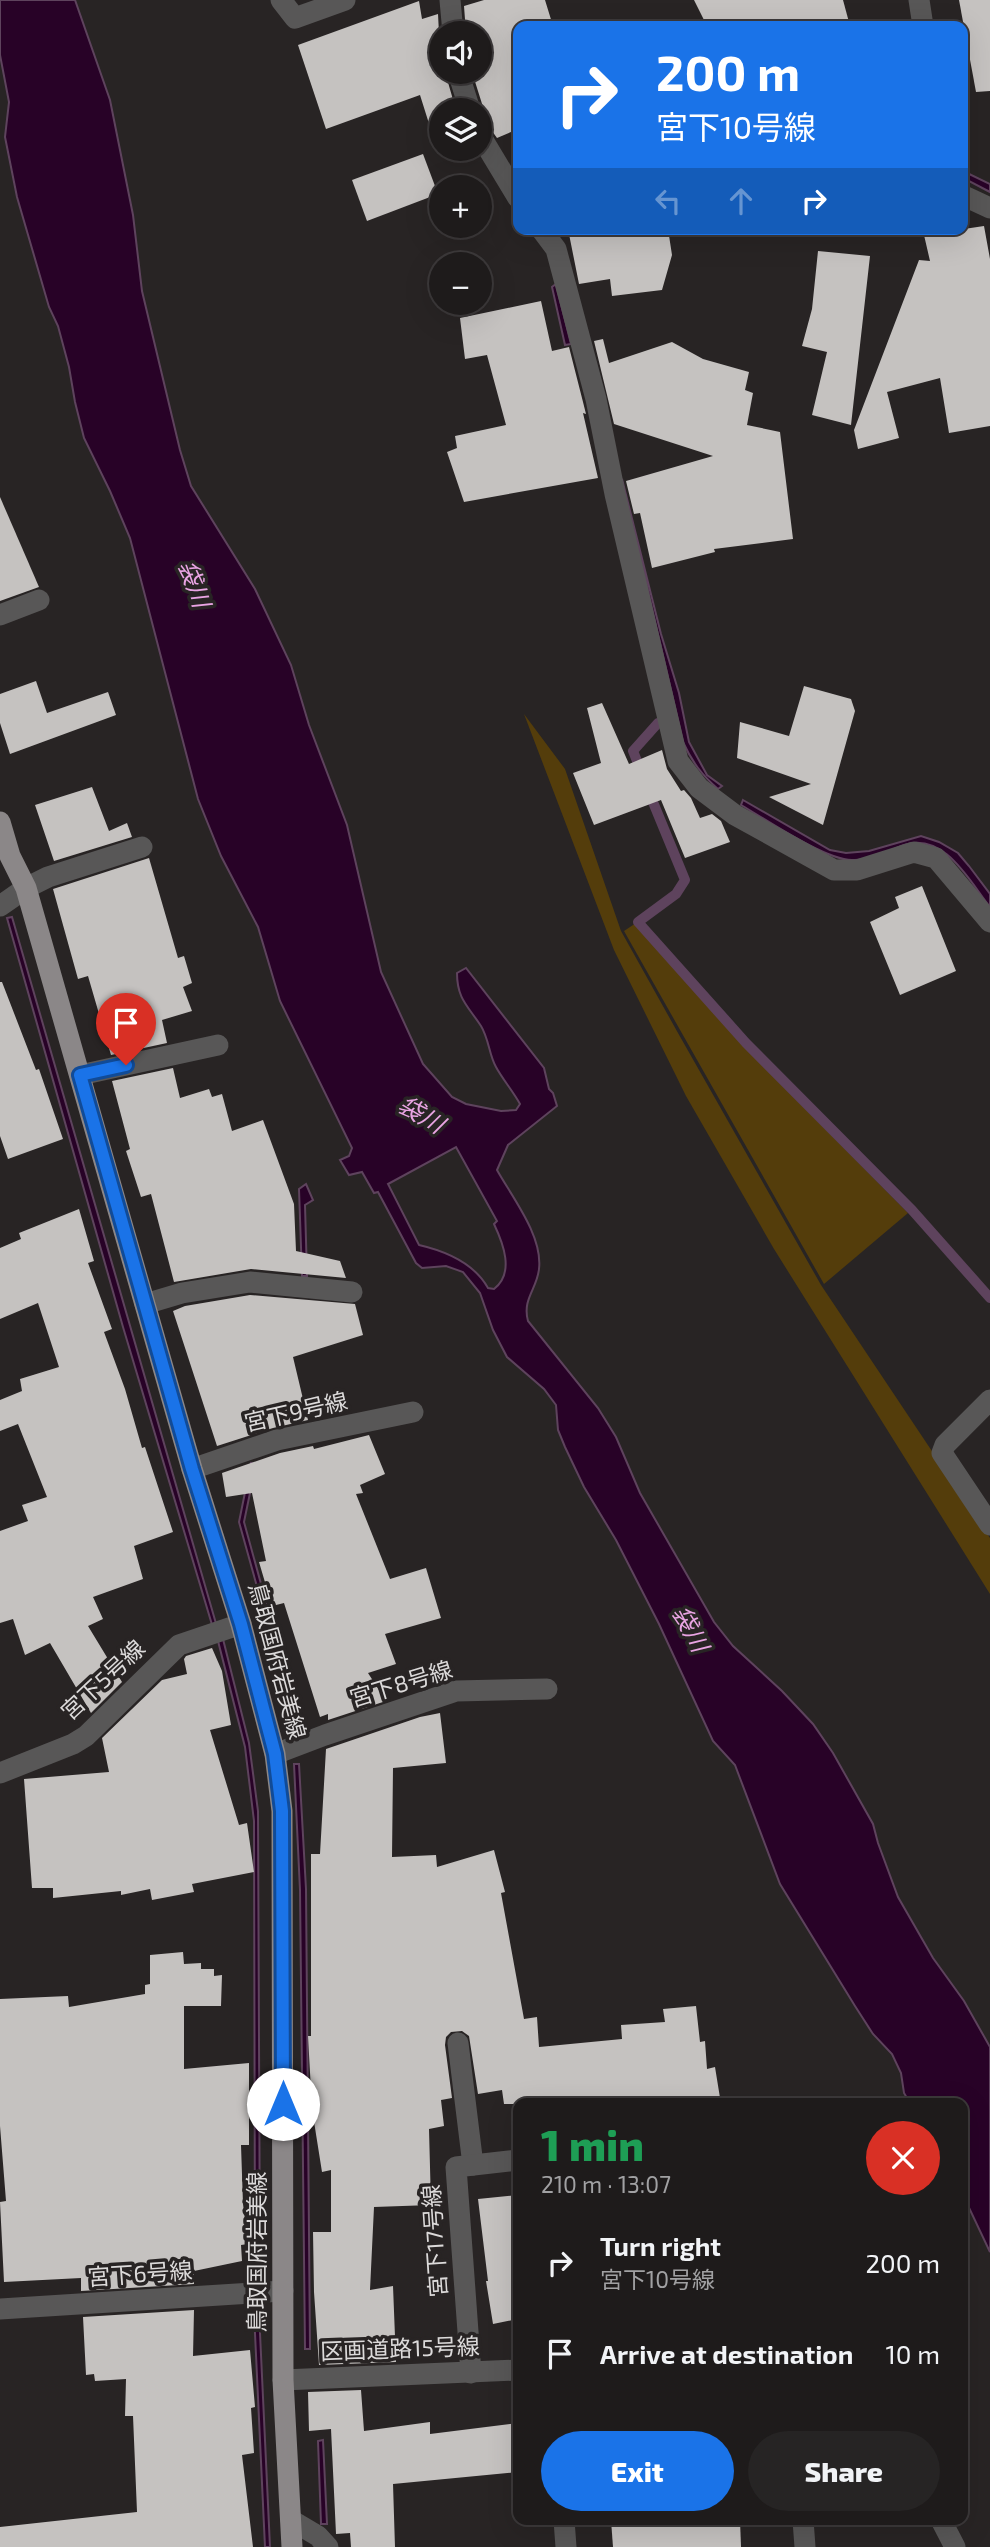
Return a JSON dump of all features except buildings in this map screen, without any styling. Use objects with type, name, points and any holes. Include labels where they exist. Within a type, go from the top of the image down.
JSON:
[{"type":"main road","name":"鳥取国府岩美線","points":[[0,822],[10,856],[26,888],[192,1469],[241,1624],[275,1754],[282,1811],[283,2380],[292,2547]]},
{"type":"street","points":[[281,0],[295,18],[345,0]]},
{"type":"street","points":[[450,0],[452,21]]},
{"type":"street","points":[[919,0],[922,21]]},
{"type":"street","points":[[492,155],[513,190]]},
{"type":"street","points":[[968,198],[990,208]]},
{"type":"street","points":[[546,235],[556,248],[596,399],[615,494],[678,761],[699,788],[735,815],[834,870],[858,870],[914,852],[936,858],[990,922]]},
{"type":"street","points":[[0,615],[39,600]]},
{"type":"street","points":[[0,906],[48,877],[142,847]]},
{"type":"street","points":[[80,1075],[218,1045]]},
{"type":"street","points":[[145,1304],[181,1293],[250,1282],[352,1292]]},
{"type":"street","points":[[990,1400],[945,1445],[942,1453],[990,1525]]},
{"type":"street","name":"宮下9号線","points":[[192,1469],[277,1440],[413,1412]]},
{"type":"street","name":"宮下5号線","points":[[0,1773],[73,1744],[86,1736],[179,1645],[241,1624]]},
{"type":"street","name":"宮下8号線","points":[[275,1754],[456,1691],[547,1689]]},
{"type":"street","points":[[458,2043],[473,2165]]},
{"type":"street","name":"宮下17号線","points":[[471,2373],[456,2167],[513,2161]]},
{"type":"street","name":"宮下6号線","points":[[0,2309],[283,2291]]},
{"type":"street","name":"区画道路15号線","points":[[283,2380],[513,2370]]},
{"type":"street","points":[[290,2520],[318,2536],[328,2547]]},
{"type":"street","points":[[564,2525],[566,2547]]},
{"type":"street","points":[[803,2525],[805,2547]]},
{"type":"street","points":[[944,2525],[955,2547]]},
{"type":"shaded area","points":[[524,714],[565,769],[621,931],[678,1033],[821,1285],[990,1538],[990,1594],[774,1249],[686,1096],[614,950]]},
{"type":"shaded area","points":[[636,923],[747,1050],[908,1213],[824,1284],[624,931]]},
{"type":"water","name":"袋川","points":[[0,0],[75,0],[110,100],[133,215],[142,291],[191,486],[255,589],[291,665],[309,725],[347,825],[381,972],[423,1064],[452,1097],[466,1104],[501,1111],[516,1110],[520,1104],[496,1067],[484,1031],[461,996],[457,973],[466,968],[544,1068],[557,1106],[508,1145],[497,1170],[525,1217],[539,1256],[538,1276],[528,1300],[528,1321],[598,1408],[616,1437],[640,1493],[714,1622],[733,1646],[813,1724],[833,1753],[873,1824],[898,1897],[990,2047],[990,2252],[968,2206],[968,2098],[907,2098],[904,2093],[901,2073],[892,2054],[873,2034],[780,1884],[735,1765],[713,1741],[659,1624],[616,1540],[584,1487],[558,1430],[556,1405],[544,1389],[507,1357],[493,1330],[480,1293],[463,1272],[446,1266],[422,1268],[416,1263],[378,1192],[374,1193],[362,1172],[349,1175],[340,1160],[349,1156],[352,1148],[280,1001],[258,927],[221,856],[198,799],[130,538],[84,438],[58,326],[49,307],[17,197],[5,137],[9,102],[0,55]],"holes":[[[456,1147],[497,1221],[494,1224],[501,1240],[506,1266],[504,1275],[494,1289],[488,1288],[475,1272],[458,1259],[419,1245],[388,1184]]]},
{"type":"water","points":[[968,173],[990,184],[990,192],[968,181]]},
{"type":"water","points":[[556,284],[571,344],[565,345],[552,287]]},
{"type":"water","points":[[622,479],[661,634],[679,693],[689,742],[707,775],[722,786],[718,789],[698,768],[683,742]]},
{"type":"water","points":[[743,800],[830,850],[846,853],[869,851],[921,836],[939,842],[958,853],[969,866],[990,894],[990,907],[954,861],[932,845],[904,845],[865,859],[841,858],[812,847],[780,829],[741,805]]},
{"type":"water","points":[[12,917],[217,1627],[213,1628],[123,1327],[7,918]]},
{"type":"water","points":[[306,1184],[313,1200],[305,1205],[307,1276],[302,1276],[299,1189]]},
{"type":"water","points":[[251,1463],[256,1464],[244,1522],[302,1733],[298,1734],[239,1522]]},
{"type":"water","points":[[222,1635],[249,1743],[258,1811],[260,2268],[255,2268],[254,1821],[245,1747],[217,1637]]},
{"type":"water","points":[[294,1764],[299,1764],[306,1889],[310,2349],[305,2349],[300,1890]]},
{"type":"water","points":[[254,2312],[259,2312],[270,2547],[265,2547]]},
{"type":"water","points":[[323,2440],[327,2524],[321,2524],[318,2441]]},
{"type":"waterway","points":[[641,771],[633,751],[658,723]]},
{"type":"waterway","points":[[648,790],[685,880],[676,894],[638,922],[746,1043],[912,1210],[990,1298]]},
{"type":"route","points":[[126,1065],[80,1075],[192,1469],[241,1624],[275,1754],[282,1811],[283,2104]]}]
